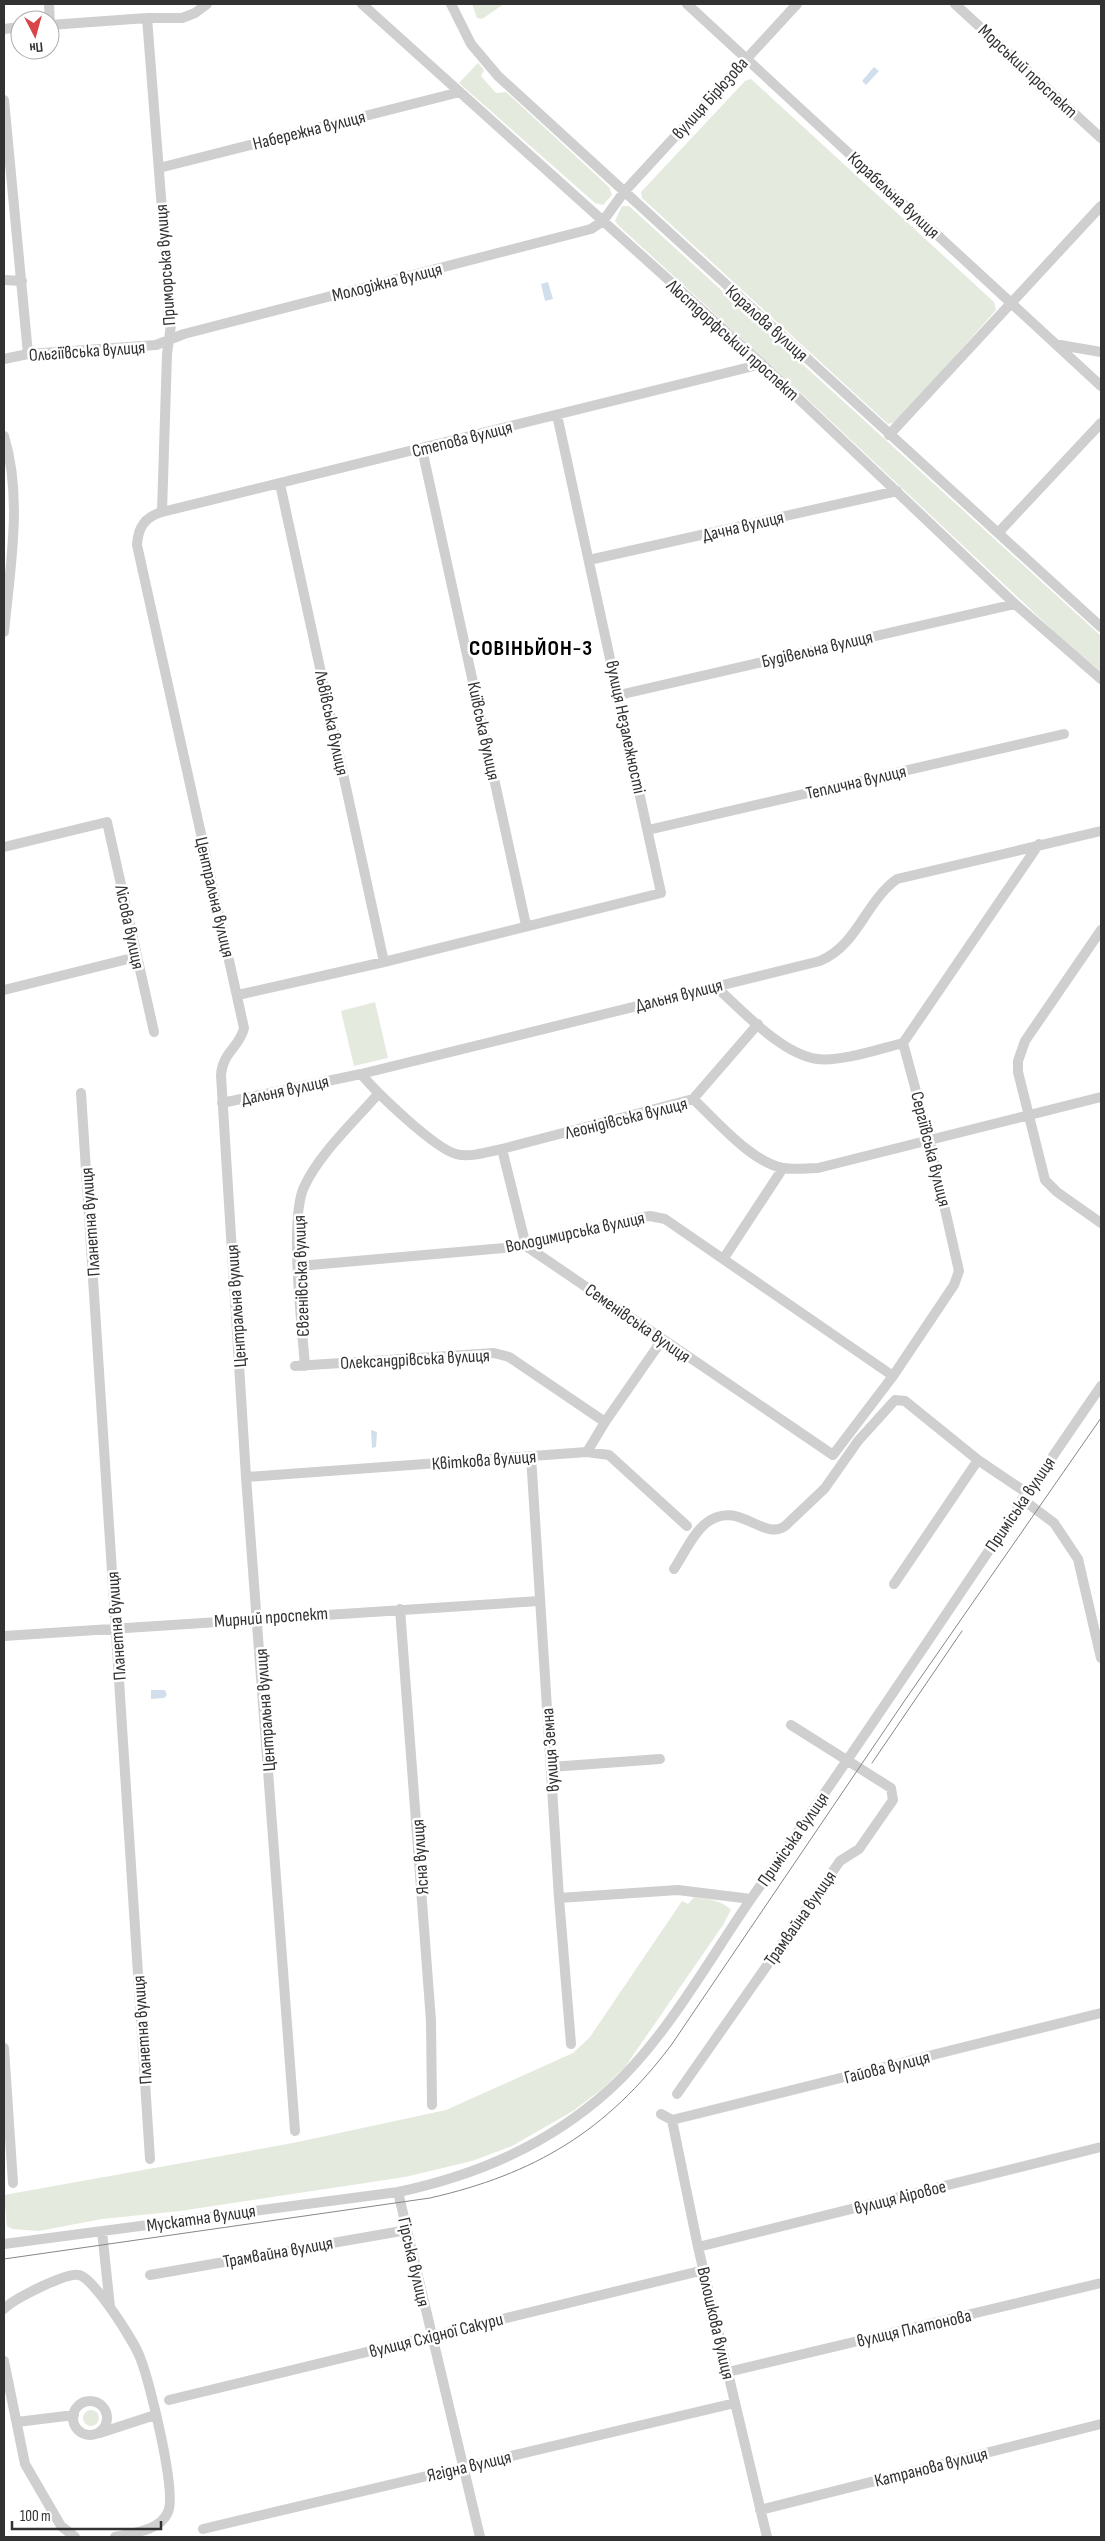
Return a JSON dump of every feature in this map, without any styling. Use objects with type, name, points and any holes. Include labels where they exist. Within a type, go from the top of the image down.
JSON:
[{"type":"street","points":[[60,23],[147,18],[182,18],[195,13],[207,4]]},
{"type":"street","name":"Люстдорфський проспект","points":[[362,4],[762,364],[1015,604],[1101,679]]},
{"type":"street","name":"Коралова вулиця","points":[[451,4],[471,44],[498,76],[889,435],[1101,625]]},
{"type":"street","name":"Корабельна вулиця","points":[[687,4],[1060,346],[1101,386]]},
{"type":"street","name":"вулиця Бірюзова","points":[[602,221],[624,192],[796,4]]},
{"type":"street","name":"Морський проспект","points":[[955,4],[1101,138]]},
{"type":"street","name":"Приморська вулиця","points":[[147,18],[171,325],[167,354],[162,512]]},
{"type":"street","name":"Набережна вулиця","points":[[159,168],[460,92]]},
{"type":"street","points":[[4,100],[28,354]]},
{"type":"street","points":[[889,435],[1101,206]]},
{"type":"street","name":"Молодіжна вулиця","points":[[169,339],[591,229],[602,221]]},
{"type":"street","points":[[4,280],[22,281]]},
{"type":"street","name":"Ольгіївська вулиця","points":[[4,359],[28,354],[156,345],[169,339]]},
{"type":"street","points":[[1060,346],[1101,352]]},
{"type":"street","name":"Степова вулиця","points":[[162,512],[762,364]]},
{"type":"street","name":"вулиця Незалежності","points":[[526,925],[661,893],[557,415]]},
{"type":"street","points":[[998,533],[1101,423]]},
{"type":"street","points":[[4,436],[13,492],[12,548],[4,632]]},
{"type":"street","name":"Київська вулиця","points":[[422,449],[526,925]]},
{"type":"street","name":"Львівська вулиця","points":[[280,484],[384,962]]},
{"type":"street","name":"Дачна вулиця","points":[[589,560],[897,491]]},
{"type":"street","name":"Центральна вулиця","points":[[162,512],[153,515],[140,527],[137,545],[244,1028],[243,1034],[222,1064],[222,1104],[246,1477],[295,2131]]},
{"type":"street","name":"Будівельна вулиця","points":[[619,695],[1015,604]]},
{"type":"street","name":"Теплична вулиця","points":[[648,830],[1064,734]]},
{"type":"street","name":"Лісова вулиця","points":[[4,847],[107,822],[154,1032]]},
{"type":"street","name":"Дальня вулиця","points":[[222,1104],[361,1074],[820,961],[833,955],[849,941],[887,886],[897,879],[1039,844],[1101,831]]},
{"type":"street","points":[[715,986],[758,1024],[792,1050],[818,1059],[832,1059],[903,1044],[1039,844]]},
{"type":"street","points":[[238,995],[384,962],[526,925]]},
{"type":"street","points":[[1101,930],[1025,1041],[1018,1061],[1018,1072],[1027,1115],[1045,1180],[1057,1192],[1101,1223]]},
{"type":"street","points":[[4,990],[136,957]]},
{"type":"street","points":[[693,1099],[758,1024]]},
{"type":"street","name":"Сергіївська вулиця","points":[[834,1455],[893,1376],[954,1285],[959,1271],[929,1139],[903,1044]]},
{"type":"street","name":"Леонідівська вулиця","points":[[361,1074],[378,1094],[448,1151],[467,1155],[502,1149],[693,1099],[759,1159],[783,1168],[818,1168],[1101,1097]]},
{"type":"street","name":"Планетна вулиця","points":[[81,1093],[150,2159]]},
{"type":"street","name":"Євгенівська вулиця","points":[[300,1366],[297,1216],[304,1188],[323,1158],[378,1094]]},
{"type":"street","points":[[502,1149],[526,1246]]},
{"type":"street","points":[[724,1258],[783,1168]]},
{"type":"street","name":"Володимирська вулиця","points":[[299,1266],[526,1246],[650,1216],[665,1219],[893,1376]]},
{"type":"street","name":"Семенівська вулиця","points":[[526,1246],[834,1455]]},
{"type":"street","points":[[587,1452],[605,1422],[662,1340]]},
{"type":"street","name":"Олександрівська вулиця","points":[[300,1366],[494,1353],[509,1357],[605,1422]]},
{"type":"street","name":"Приміська вулиця","points":[[398,2192],[445,2182],[516,2153],[558,2128],[608,2091],[628,2072],[663,2028],[848,1760],[1101,1386]]},
{"type":"street","points":[[674,1569],[698,1531],[719,1516],[736,1514],[772,1530],[779,1530],[785,1526],[825,1488],[858,1441],[895,1400],[906,1401],[1025,1496],[1054,1523],[1078,1558],[1101,1658]]},
{"type":"street","name":"Квіткова вулиця","points":[[246,1477],[587,1452],[609,1455],[687,1526]]},
{"type":"street","name":"вулиця Земна","points":[[531,1456],[558,1898],[571,2044]]},
{"type":"street","points":[[894,1584],[978,1460]]},
{"type":"street","name":"Мирний проспект","points":[[4,1636],[539,1601]]},
{"type":"street","name":"Ясна вулиця","points":[[400,1609],[431,2021],[432,2105]]},
{"type":"street","name":"Трамвайна вулиця","points":[[677,2094],[840,1861],[859,1849],[893,1800],[891,1788],[790,1725]]},
{"type":"street","points":[[551,1767],[660,1759]]},
{"type":"street","points":[[558,1898],[678,1890],[751,1899]]},
{"type":"street","name":"Гайова вулиця","points":[[672,2120],[1101,2013]]},
{"type":"street","points":[[4,2048],[12,2183]]},
{"type":"street","points":[[661,2114],[672,2120]]},
{"type":"street","name":"Волошкова вулиця","points":[[672,2120],[698,2246],[760,2510],[763,2536]]},
{"type":"street","name":"вулиця Аіровое","points":[[698,2246],[1101,2147]]},
{"type":"street","name":"Гірська вулиця","points":[[398,2192],[480,2537]]},
{"type":"street","name":"Мускатна вулиця","points":[[4,2244],[398,2192]]},
{"type":"street","name":"Трамвайна вулиця","points":[[150,2275],[407,2230]]},
{"type":"street","points":[[102,2231],[110,2308]]},
{"type":"street","name":"вулиця Східної Сакури","points":[[169,2400],[704,2270]]},
{"type":"street","points":[[4,2309],[18,2299],[68,2276],[78,2275],[89,2280],[110,2308],[141,2359],[170,2480],[169,2510],[163,2520],[151,2528],[115,2537]]},
{"type":"street","name":"вулиця Платонова","points":[[728,2372],[1101,2283]]},
{"type":"street","points":[[4,2361],[25,2464],[61,2526],[75,2537]]},
{"type":"street","points":[[99,2433],[107,2419],[106,2414],[100,2404],[84,2402],[76,2409],[73,2420],[78,2430],[88,2435],[99,2433],[155,2415]]},
{"type":"street","name":"Ягідна вулиця","points":[[203,2529],[735,2404]]},
{"type":"street","points":[[16,2422],[74,2415]]},
{"type":"street","name":"Катранова вулиця","points":[[760,2510],[1101,2424]]},
{"type":"shaded area","points":[[472,4],[504,4],[482,19],[477,18]]},
{"type":"shaded area","points":[[478,63],[484,70],[481,76],[496,93],[506,92],[609,187],[612,195],[603,205],[595,203],[459,83]]},
{"type":"shaded area","points":[[751,79],[994,302],[996,310],[897,422],[888,424],[642,198],[641,192],[745,81]]},
{"type":"shaded area","points":[[622,206],[629,206],[1101,636],[1101,672],[1060,637],[802,394],[619,226],[615,221]]},
{"type":"shaded area","points":[[375,1002],[388,1058],[354,1066],[341,1011]]},
{"type":"shaded area","points":[[694,1897],[719,1902],[731,1910],[723,1925],[625,2067],[602,2089],[573,2111],[512,2146],[472,2161],[405,2177],[180,2211],[102,2219],[39,2231],[12,2229],[7,2226],[4,2195],[293,2143],[446,2110],[573,2053],[590,2037],[682,1901],[688,1904]]},
{"type":"shaded area","points":[[91,2410],[99,2418],[91,2426],[83,2418]]},
{"type":"water","points":[[874,67],[879,71],[866,85],[862,81]]},
{"type":"water","points":[[548,282],[553,299],[545,301],[541,284]]},
{"type":"water","points":[[371,1430],[377,1432],[376,1447],[372,1448]]},
{"type":"water","points":[[151,1690],[165,1690],[167,1695],[164,1698],[151,1699]]},
{"type":"tram line","points":[[4,2259],[430,2198],[468,2188],[536,2162],[566,2145],[595,2125],[647,2075],[672,2044],[903,1703],[1101,1418]]},
{"type":"tram line","points":[[872,1763],[962,1631]]},
{"type":"district","name":"СОВІНЬЙОН-3","points":[[531,647]]}]
